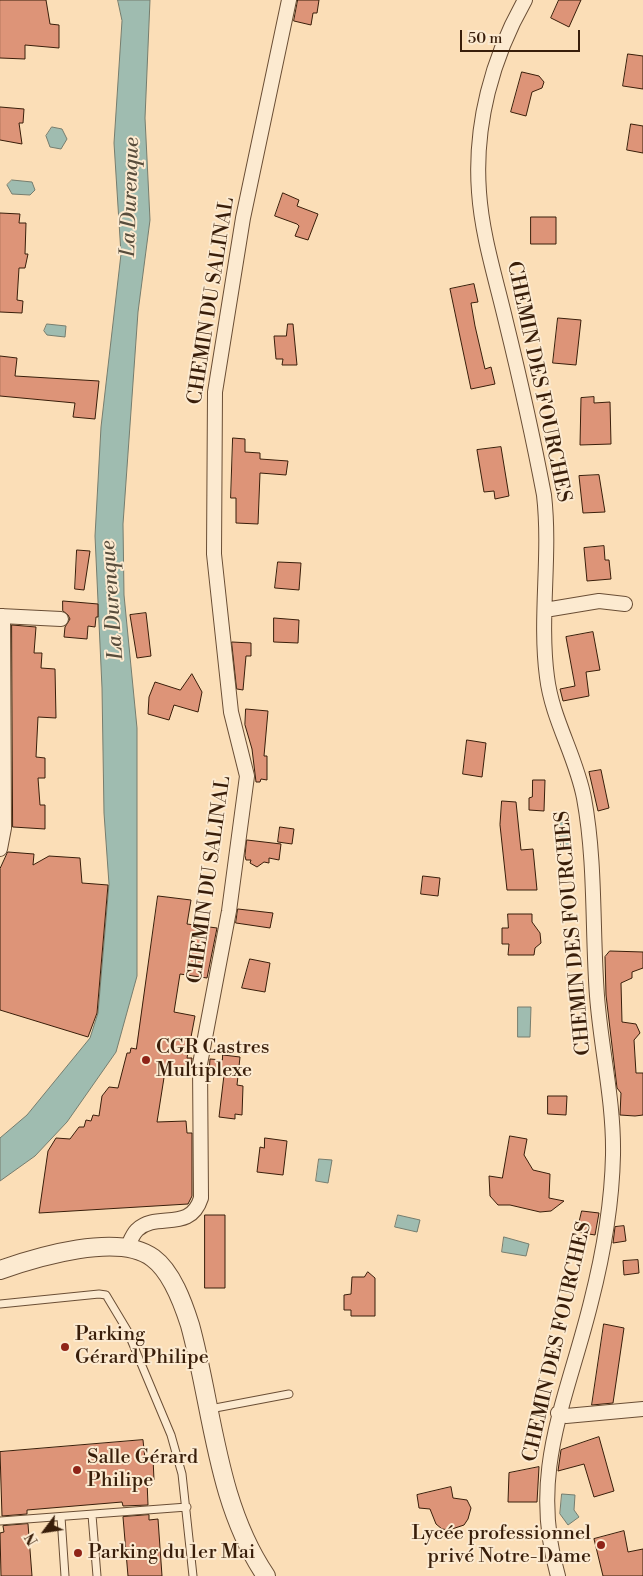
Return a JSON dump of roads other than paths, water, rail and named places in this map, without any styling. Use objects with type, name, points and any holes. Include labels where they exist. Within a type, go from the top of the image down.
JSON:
[{"type":"street","name":"CHEMIN DU SALINAL","points":[[127,1248],[134,1233],[140,1227],[149,1223],[188,1217],[197,1208],[201,1198],[200,1064],[229,911],[248,776],[230,712],[214,554],[215,392],[243,218],[289,0]]},
{"type":"street","name":"CHEMIN DES FOURCHES","points":[[526,0],[507,35],[490,84],[480,134],[478,167],[486,237],[544,496],[548,531],[545,654],[549,691],[577,769],[588,820],[600,1026],[612,1125],[611,1184],[603,1243],[592,1301],[558,1413],[549,1465],[546,1500],[547,1530],[558,1576]]},
{"type":"street","points":[[545,610],[599,601],[625,604]]},
{"type":"street","points":[[0,849],[4,828],[2,616],[62,619]]},
{"type":"street","points":[[0,1270],[77,1250],[127,1248],[141,1251],[154,1258],[173,1285],[190,1325],[228,1497],[244,1536],[266,1576]]},
{"type":"street","points":[[558,1413],[566,1416],[643,1409]]},
{"type":"lane","points":[[0,1304],[106,1295],[127,1330],[160,1407],[182,1474],[193,1576]]},
{"type":"lane","points":[[210,1409],[289,1394]]},
{"type":"lane","points":[[0,1522],[186,1507]]},
{"type":"lane","points":[[92,1515],[97,1576]]},
{"type":"lane","points":[[61,1517],[65,1576]]},
{"type":"water","name":"La Durenque","points":[[118,0],[150,0],[145,118],[150,220],[138,312],[123,524],[124,595],[137,728],[137,976],[116,1052],[67,1122],[35,1156],[0,1181],[0,1138],[27,1115],[90,1038],[98,1013],[109,884],[104,813],[102,688],[95,536],[101,427],[121,254],[114,143],[122,21]]},
{"type":"water","points":[[52,127],[62,129],[67,139],[61,149],[50,147],[46,136]]},
{"type":"water","points":[[12,180],[32,182],[35,190],[30,195],[12,194],[7,185]]},
{"type":"water","points":[[47,324],[66,326],[65,337],[47,335],[44,331]]},
{"type":"water","points":[[569,822],[572,846],[561,848],[558,823]]},
{"type":"water","points":[[518,1007],[531,1007],[530,1037],[518,1037]]},
{"type":"water","points":[[319,1159],[332,1160],[328,1183],[316,1181]]},
{"type":"water","points":[[398,1215],[420,1220],[417,1232],[395,1227]]},
{"type":"water","points":[[504,1237],[529,1244],[526,1256],[502,1252]]},
{"type":"water","points":[[562,1494],[575,1495],[574,1510],[579,1517],[568,1525],[560,1514]]},
{"type":"place","name":"CGR Castres Multiplexe","points":[[146,1060]]},
{"type":"place","name":"Parking Gérard Philipe","points":[[65,1347]]},
{"type":"place","name":"Salle Gérard Philipe","points":[[77,1470]]},
{"type":"place","name":"Lycée professionnel privé Notre-Dame","points":[[601,1545]]},
{"type":"place","name":"Parking du 1er Mai","points":[[78,1553]]}]
